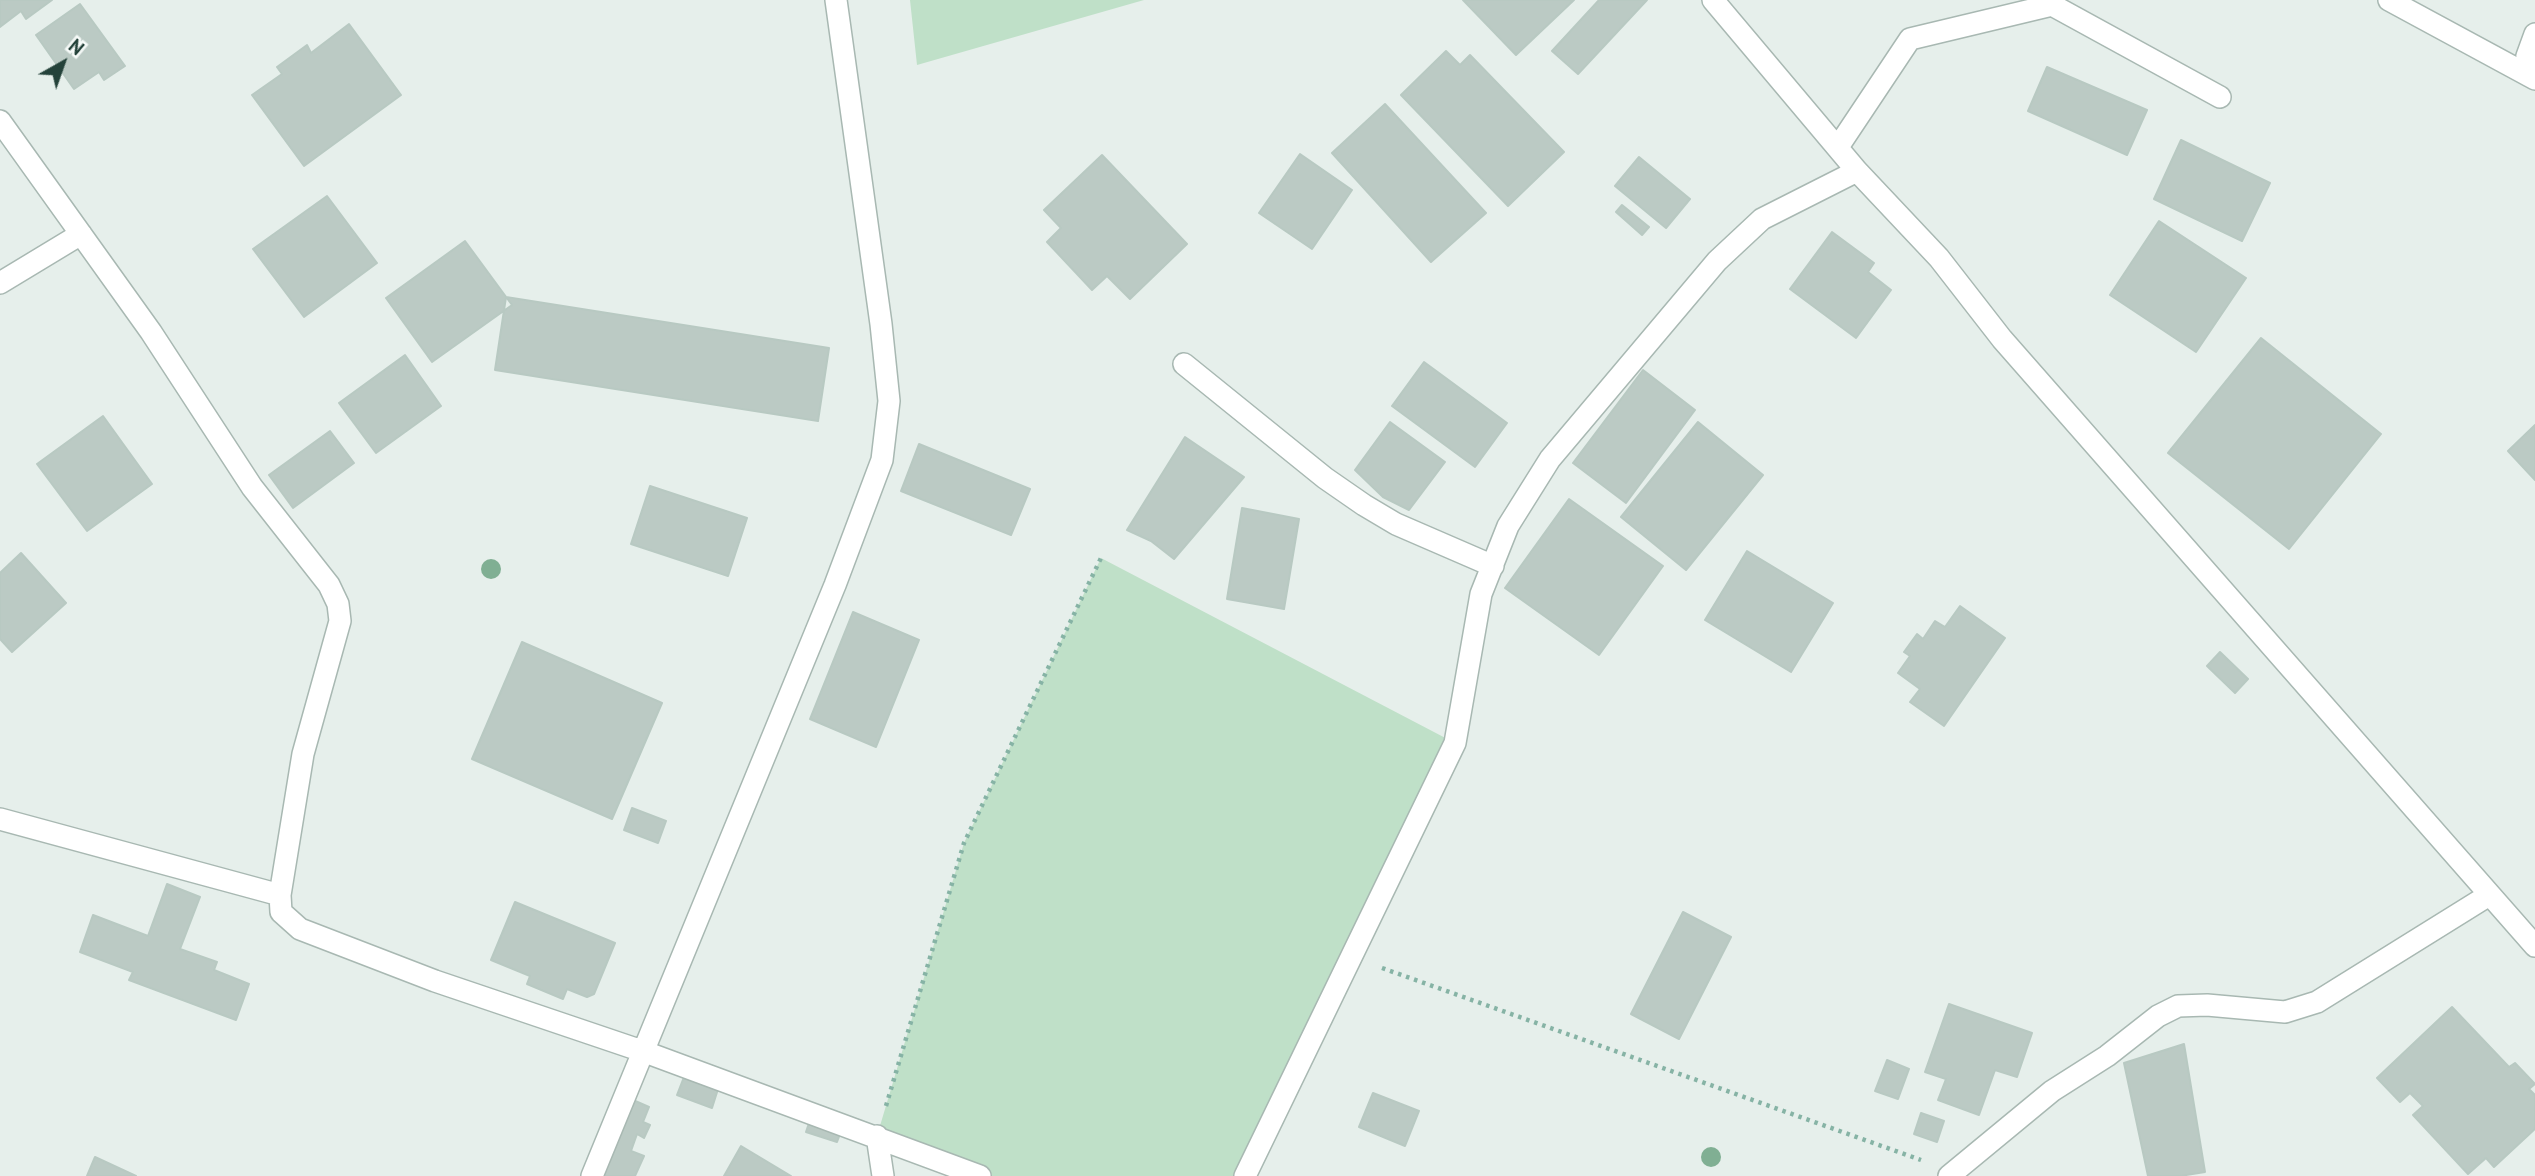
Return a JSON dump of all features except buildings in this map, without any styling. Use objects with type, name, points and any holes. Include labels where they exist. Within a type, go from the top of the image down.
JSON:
[{"type":"street","points":[[592,1176],[835,585],[882,460],[889,401],[881,324],[836,0]]},
{"type":"street","points":[[1713,0],[1857,171],[1939,258],[2002,339],[2535,946]]},
{"type":"street","points":[[2389,0],[2535,79]]},
{"type":"street","points":[[1838,147],[1910,39],[2052,5],[2220,97]]},
{"type":"street","points":[[2535,34],[2527,55],[2535,65]]},
{"type":"street","points":[[0,121],[151,332],[252,487],[329,585],[338,604],[340,621],[303,754],[280,895],[281,912],[300,929],[435,981],[645,1052],[979,1176]]},
{"type":"street","points":[[1245,1176],[1455,743],[1481,594],[1508,526],[1550,459],[1717,261],[1762,219],[1857,171]]},
{"type":"street","points":[[0,283],[81,234]]},
{"type":"street","points":[[1184,364],[1325,478],[1364,505],[1396,524],[1493,566]]},
{"type":"street","points":[[0,819],[280,895]]},
{"type":"street","points":[[1951,1174],[2052,1091],[2107,1056],[2158,1016],[2178,1006],[2207,1005],[2285,1012],[2317,1002],[2489,895]]},
{"type":"street","points":[[877,1136],[883,1176]]},
{"type":"path","points":[[877,1136],[964,843],[1101,558]]},
{"type":"path","points":[[1352,957],[1796,1113],[1951,1174]]},
{"type":"green space","points":[[910,0],[1144,0],[917,65]]},
{"type":"green space","points":[[1101,558],[1455,743],[1245,1176],[980,1176],[877,1136],[964,843]]}]
